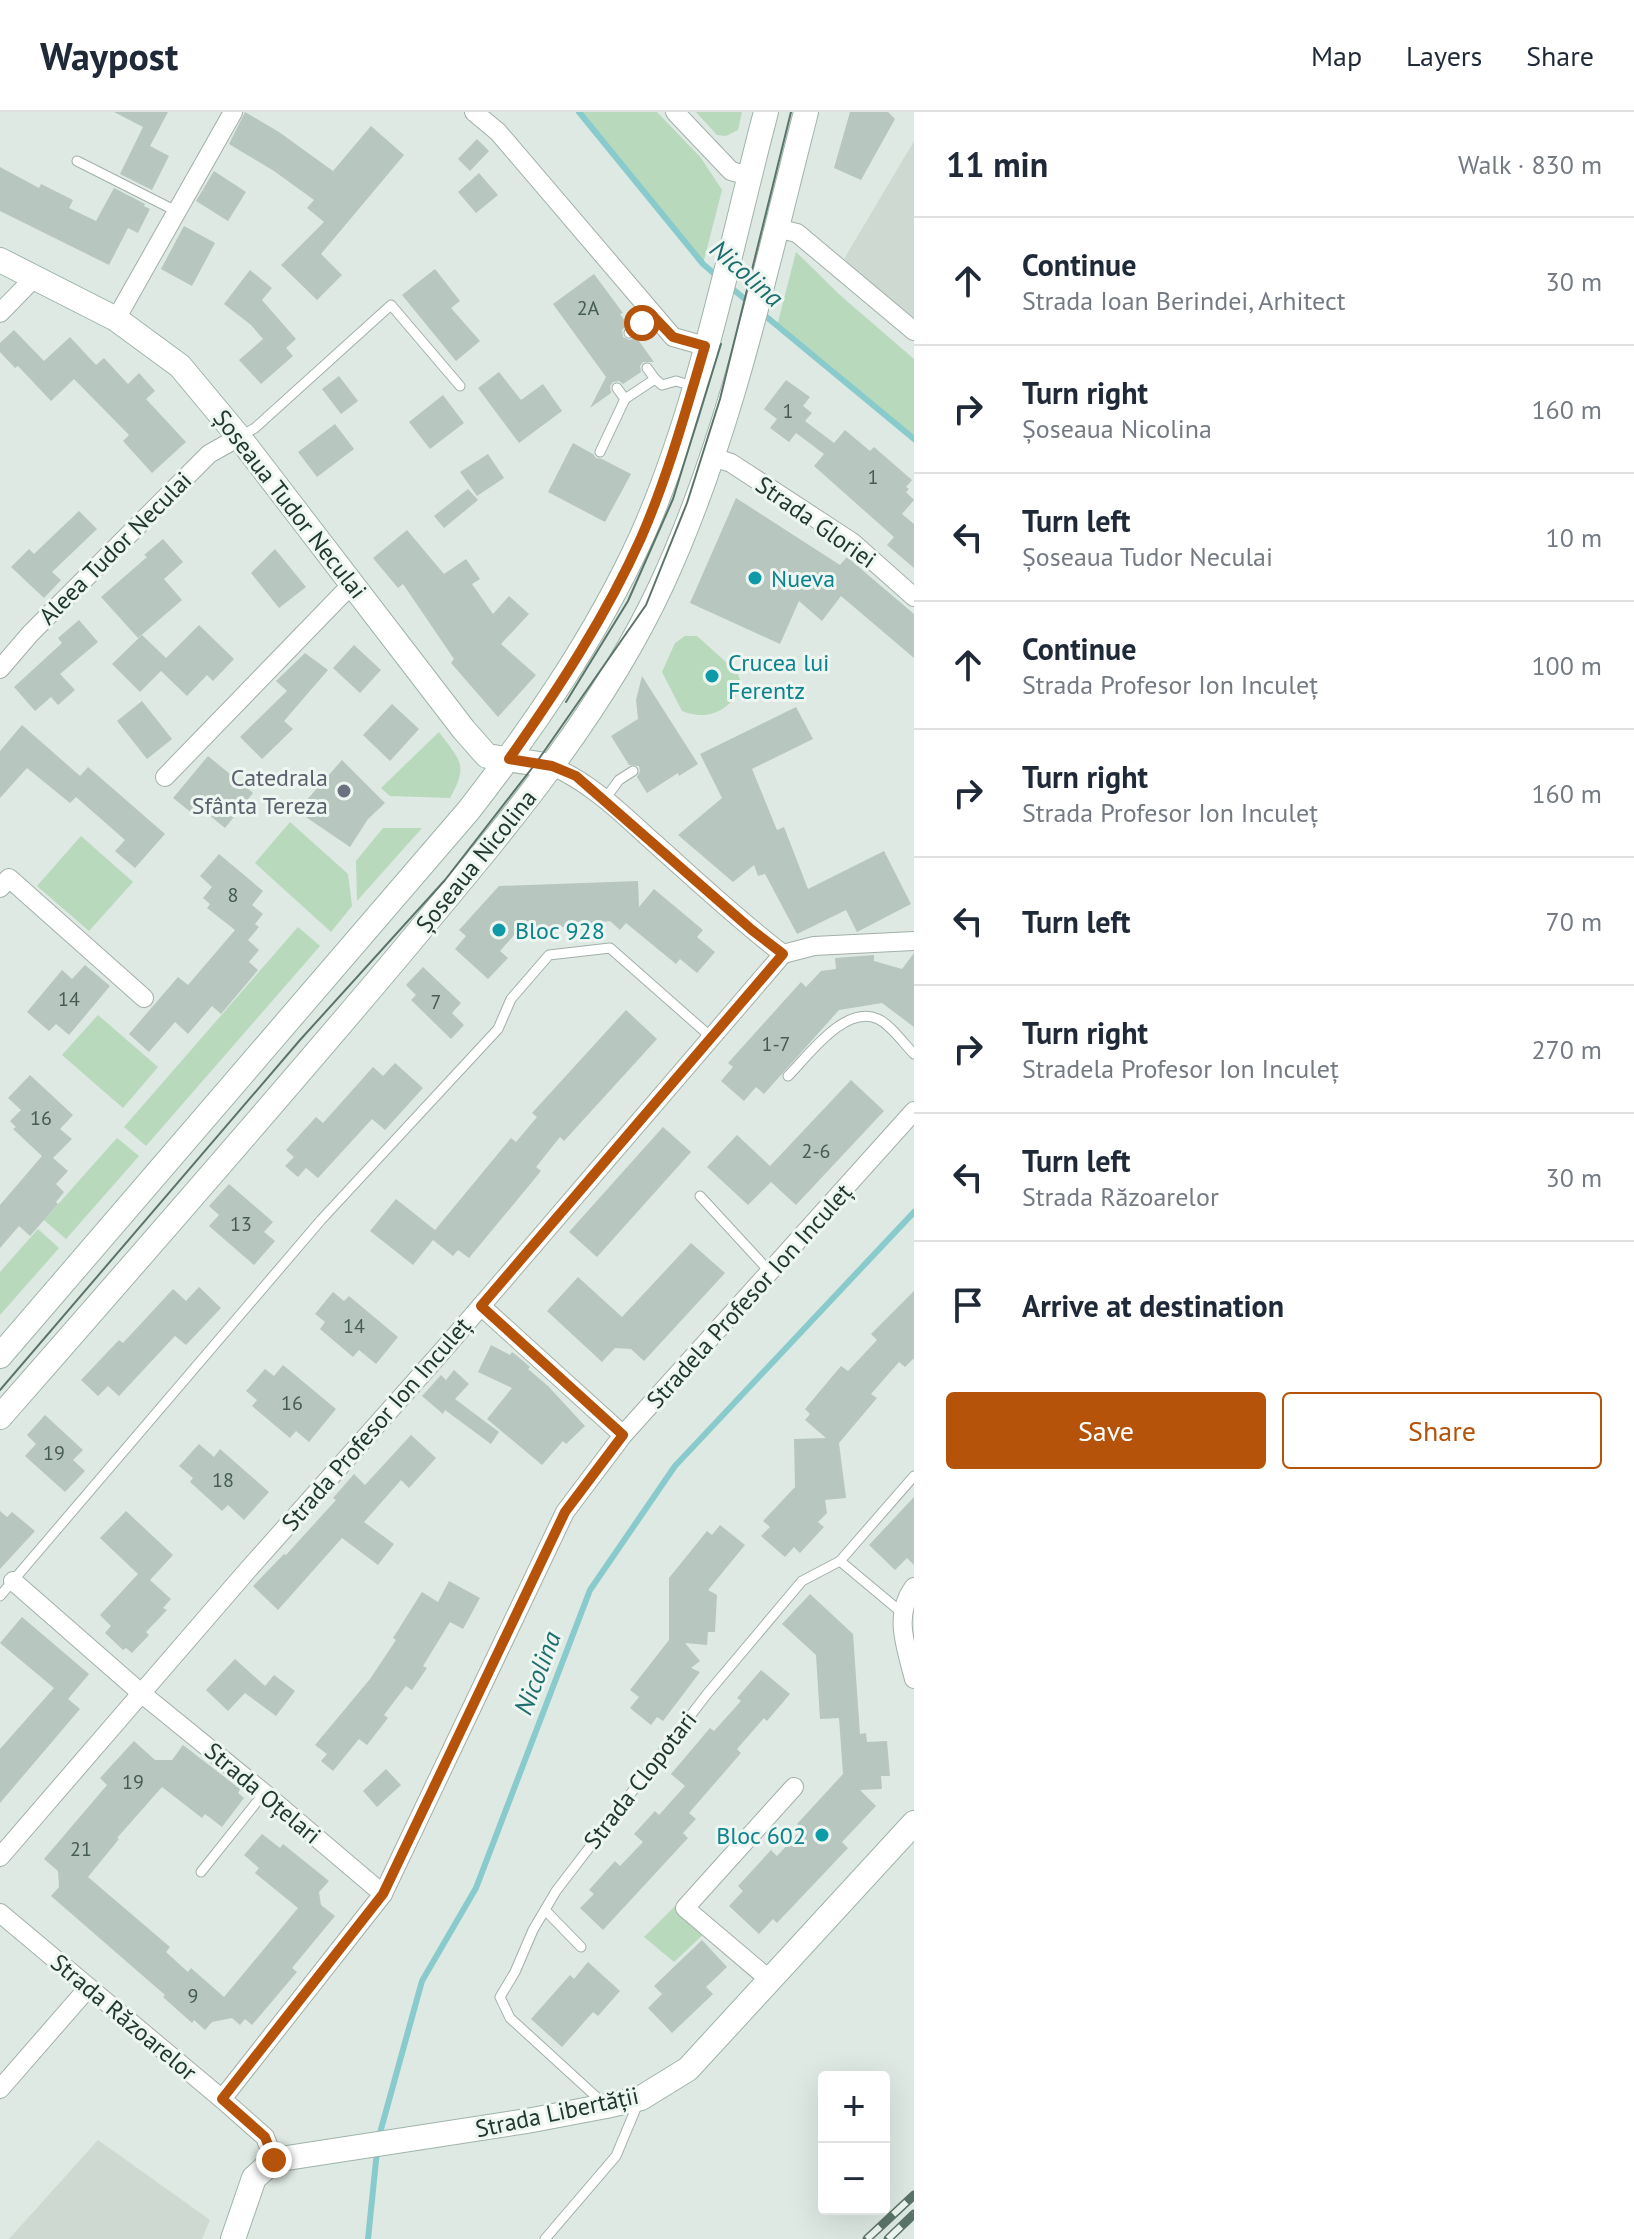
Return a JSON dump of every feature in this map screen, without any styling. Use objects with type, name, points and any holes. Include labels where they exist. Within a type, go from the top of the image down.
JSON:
[{"type":"main road","name":"Șoseaua Nicolina","points":[[0,1356],[299,1010],[509,759],[573,664],[615,591],[642,536],[662,484],[712,321],[766,112]]},
{"type":"main road","name":"Șoseaua Nicolina","points":[[0,1417],[313,1058],[499,836],[552,766],[602,691],[661,587],[713,457],[744,352],[806,112]]},
{"type":"main road","name":"Șoseaua Tudor Neculai","points":[[0,260],[116,319],[180,366],[239,437],[487,756],[552,766]]},
{"type":"main road","name":"Strada Libertății","points":[[274,2160],[641,2098],[688,2069],[914,1823]]},
{"type":"main road","points":[[233,2239],[254,2178],[274,2160]]},
{"type":"street","points":[[116,319],[233,112]]},
{"type":"street","points":[[474,112],[498,132],[673,337],[705,346]]},
{"type":"street","points":[[675,112],[731,171],[749,176]]},
{"type":"street","points":[[775,235],[797,233],[914,331]]},
{"type":"street","points":[[0,313],[35,277]]},
{"type":"street","name":"Aleea Tudor Neculai","points":[[0,669],[30,634],[209,454],[239,437]]},
{"type":"street","name":"Strada Gloriei","points":[[713,457],[731,463],[852,542],[914,597]]},
{"type":"street","points":[[165,777],[352,584]]},
{"type":"street","points":[[552,766],[576,776],[605,799],[783,954],[814,946],[914,941]]},
{"type":"street","points":[[0,888],[9,878],[144,998]]},
{"type":"street","name":"Strada Profesor Ion Inculeț","points":[[0,1857],[481,1306],[783,954]]},
{"type":"street","name":"Stradela Profesor Ion Inculeț","points":[[222,2099],[383,1894],[565,1512],[623,1435],[914,1111]]},
{"type":"street","points":[[481,1306],[623,1435]]},
{"type":"street","name":"Strada Oțelari","points":[[13,1581],[141,1693],[383,1894]]},
{"type":"street","points":[[914,1587],[901,1612],[914,1679]]},
{"type":"street","points":[[771,1981],[685,1908],[794,1787]]},
{"type":"street","name":"Strada Răzoarelor","points":[[0,1913],[265,2137],[274,2160]]},
{"type":"street","points":[[0,2089],[88,1988]]},
{"type":"lane","points":[[77,161],[178,212]]},
{"type":"lane","points":[[239,437],[255,428],[391,305],[460,386]]},
{"type":"lane","points":[[629,333],[651,314]]},
{"type":"lane","points":[[647,368],[662,385],[676,381],[693,386]]},
{"type":"lane","points":[[600,452],[625,399],[655,379]]},
{"type":"lane","points":[[617,388],[625,399]]},
{"type":"lane","points":[[605,799],[619,780],[633,771]]},
{"type":"lane","points":[[0,1596],[321,1220],[498,1029],[511,999],[549,955],[610,948],[711,1037]]},
{"type":"lane","points":[[788,1076],[841,1022],[857,1016],[880,1020],[914,1054]]},
{"type":"lane","points":[[700,1196],[770,1272]]},
{"type":"lane","name":"Strada Clopotari","points":[[606,2106],[510,2018],[500,1997],[545,1910],[599,1832],[707,1694],[802,1581],[840,1561],[914,1476]]},
{"type":"lane","points":[[840,1561],[901,1612]]},
{"type":"lane","points":[[201,1872],[264,1793]]},
{"type":"lane","points":[[545,1910],[581,1947]]},
{"type":"lane","points":[[545,2239],[616,2156],[641,2098]]},
{"type":"shaded area","points":[[914,141],[914,323],[844,259]]},
{"type":"shaded area","points":[[98,2140],[210,2220],[202,2239],[9,2239]]},
{"type":"green space","points":[[579,112],[657,112],[701,158],[722,190],[703,264]]},
{"type":"green space","points":[[696,112],[742,112],[738,130],[726,136],[717,135]]},
{"type":"green space","points":[[796,252],[914,359],[914,438],[777,326]]},
{"type":"green space","points":[[685,636],[697,636],[737,672],[742,685],[732,701],[718,712],[701,715],[682,711],[662,672],[675,643]]},
{"type":"green space","points":[[439,732],[460,763],[459,777],[450,798],[390,796],[381,788]]},
{"type":"green space","points":[[290,822],[348,874],[352,906],[331,932],[255,863]]},
{"type":"green space","points":[[383,828],[422,828],[357,901],[356,861]]},
{"type":"green space","points":[[81,836],[133,882],[89,931],[37,886]]},
{"type":"green space","points":[[298,927],[320,946],[146,1146],[124,1127]]},
{"type":"green space","points":[[98,1015],[158,1067],[123,1108],[62,1055]]},
{"type":"green space","points":[[117,1138],[139,1156],[66,1239],[44,1220]]},
{"type":"green space","points":[[38,1229],[59,1248],[0,1315],[0,1272]]},
{"type":"green space","points":[[676,1905],[706,1932],[674,1962],[644,1937]]},
{"type":"building","points":[[114,112],[168,112],[150,146],[169,156],[152,190],[120,174],[143,127]]},
{"type":"building","points":[[245,112],[333,171],[371,126],[404,155],[321,254],[342,275],[317,300],[281,265],[324,222],[307,208],[314,200],[229,144]]},
{"type":"building","points":[[850,112],[888,112],[895,119],[861,180],[834,168]]},
{"type":"building","points":[[477,139],[489,151],[470,171],[458,159]]},
{"type":"building","points":[[0,167],[39,188],[41,184],[73,200],[69,208],[96,221],[114,188],[150,209],[138,233],[128,228],[109,265],[0,211]]},
{"type":"building","points":[[214,171],[246,192],[228,221],[196,201]]},
{"type":"building","points":[[479,173],[498,195],[476,213],[458,192]]},
{"type":"building","points":[[184,226],[215,243],[192,286],[161,269]]},
{"type":"building","points":[[435,269],[460,301],[451,308],[480,341],[456,361],[402,295]]},
{"type":"building","points":[[250,270],[272,288],[262,300],[296,339],[286,348],[293,356],[261,384],[239,360],[263,339],[251,325],[224,304]]},
{"type":"building","points":[[594,274],[623,313],[620,314],[627,324],[622,330],[623,337],[630,340],[636,337],[654,362],[643,362],[641,372],[623,384],[613,382],[611,393],[590,408],[606,377],[553,304]]},
{"type":"building","points":[[14,330],[44,361],[70,337],[96,365],[104,358],[128,384],[139,373],[155,391],[146,399],[186,442],[152,473],[123,441],[129,435],[74,379],[51,401],[18,366],[15,368],[0,352],[0,343]]},
{"type":"building","points":[[499,372],[521,400],[543,384],[562,411],[519,443],[478,388]]},
{"type":"building","points":[[339,376],[358,401],[341,414],[322,389]]},
{"type":"building","points":[[786,380],[810,397],[803,406],[812,413],[805,421],[834,443],[845,430],[870,451],[874,447],[912,480],[906,492],[914,500],[902,514],[914,524],[914,568],[887,545],[894,537],[814,466],[824,454],[796,433],[789,442],[770,428],[777,419],[764,409]]},
{"type":"building","points":[[443,395],[464,423],[430,449],[409,422]]},
{"type":"building","points":[[335,424],[354,449],[317,477],[298,452]]},
{"type":"building","points":[[573,443],[631,474],[605,522],[548,492]]},
{"type":"building","points":[[488,454],[504,478],[477,496],[460,472]]},
{"type":"building","points":[[468,489],[478,500],[444,528],[434,516]]},
{"type":"building","name":"Nueva","points":[[736,498],[840,565],[847,557],[914,614],[914,658],[841,596],[822,621],[799,601],[780,644],[690,603]]},
{"type":"building","points":[[79,511],[97,529],[52,572],[61,580],[44,598],[11,567],[29,549],[34,554]]},
{"type":"building","points":[[407,530],[444,574],[466,559],[480,579],[472,584],[493,614],[509,596],[529,614],[501,644],[536,675],[498,717],[451,663],[454,659],[403,584],[398,588],[373,558]]},
{"type":"building","points":[[163,539],[183,562],[164,579],[182,600],[138,638],[101,597]]},
{"type":"building","points":[[275,549],[306,587],[279,608],[251,573]]},
{"type":"building","points":[[79,620],[98,642],[60,674],[75,690],[58,705],[51,697],[35,711],[14,687],[62,643],[58,638]]},
{"type":"building","points":[[199,625],[234,659],[213,681],[207,675],[187,696],[161,671],[140,692],[112,664],[142,635],[166,658]]},
{"type":"building","points":[[354,645],[381,670],[360,693],[333,668]]},
{"type":"building","points":[[305,653],[328,670],[284,721],[293,729],[262,759],[240,737],[287,691],[276,681]]},
{"type":"building","points":[[642,676],[698,764],[647,793],[637,777],[639,766],[629,765],[611,736],[638,719],[636,700]]},
{"type":"building","points":[[142,701],[172,739],[147,759],[117,721]]},
{"type":"building","points":[[392,704],[419,729],[390,761],[363,735]]},
{"type":"building","points":[[796,707],[813,739],[752,769],[777,830],[784,827],[808,889],[884,851],[911,904],[857,932],[846,910],[797,934],[765,874],[758,876],[754,865],[733,882],[678,835],[722,798],[700,754]]},
{"type":"building","points":[[22,725],[80,776],[88,767],[165,834],[135,868],[115,851],[125,840],[76,797],[70,803],[27,768],[0,798],[0,751]]},
{"type":"building","points":[[208,756],[253,793],[225,828],[203,810],[197,817],[173,798]]},
{"type":"building","name":"Catedrala Sfânta Tereza","points":[[342,760],[385,803],[368,819],[350,847],[297,811]]},
{"type":"building","points":[[219,854],[263,891],[252,905],[263,914],[255,924],[259,927],[248,940],[259,950],[249,962],[258,970],[221,1014],[212,1006],[188,1034],[175,1022],[149,1052],[129,1034],[178,977],[188,985],[235,930],[207,908],[210,904],[203,898],[212,887],[200,876]]},
{"type":"building","name":"Bloc 928","points":[[638,881],[639,907],[654,889],[703,930],[697,937],[715,952],[697,973],[680,959],[676,964],[626,923],[620,930],[610,921],[516,933],[500,951],[508,958],[488,979],[455,949],[466,936],[459,930],[499,886]]},
{"type":"building","points":[[914,953],[914,1027],[882,1003],[839,1010],[764,1094],[756,1087],[744,1101],[721,1081],[733,1067],[728,1063],[801,982],[806,987],[821,971],[836,969],[835,958],[874,955],[874,961],[902,969]]},
{"type":"building","points":[[85,965],[110,986],[69,1035],[56,1024],[49,1031],[27,1012],[62,970],[72,979]]},
{"type":"building","points":[[423,967],[461,1003],[452,1013],[464,1025],[451,1039],[411,1000],[416,995],[406,985]]},
{"type":"building","points":[[626,1010],[657,1039],[564,1141],[560,1137],[536,1167],[541,1171],[469,1258],[458,1250],[453,1256],[433,1240],[413,1265],[370,1231],[396,1199],[435,1230],[511,1138],[516,1142],[537,1117],[532,1113]]},
{"type":"building","points":[[395,1063],[423,1088],[385,1130],[372,1119],[318,1178],[306,1168],[298,1177],[285,1166],[294,1157],[286,1150],[316,1117],[323,1123],[373,1067],[383,1076]]},
{"type":"building","points":[[30,1075],[73,1115],[60,1129],[72,1139],[53,1158],[68,1171],[56,1184],[64,1192],[56,1202],[58,1204],[30,1236],[19,1226],[0,1248],[0,1205],[42,1156],[13,1129],[16,1127],[10,1121],[21,1110],[8,1098]]},
{"type":"building","points":[[851,1080],[884,1111],[796,1205],[771,1182],[748,1205],[707,1167],[737,1135],[770,1166]]},
{"type":"building","points":[[663,1127],[691,1152],[597,1257],[569,1232]]},
{"type":"building","points":[[229,1184],[273,1222],[264,1232],[275,1241],[254,1265],[209,1226],[219,1215],[209,1206]]},
{"type":"building","points":[[691,1243],[725,1273],[644,1361],[631,1349],[615,1348],[602,1362],[547,1311],[578,1277],[622,1317]]},
{"type":"building","points":[[199,1287],[221,1308],[186,1345],[175,1336],[119,1396],[108,1386],[98,1396],[81,1380],[119,1340],[123,1343],[173,1289],[186,1301]]},
{"type":"building","points":[[914,1291],[914,1358],[905,1367],[899,1362],[871,1394],[877,1398],[839,1443],[846,1498],[825,1500],[827,1513],[818,1522],[824,1527],[800,1553],[794,1547],[785,1557],[761,1536],[770,1527],[763,1521],[795,1487],[794,1439],[826,1438],[805,1420],[810,1414],[805,1409],[841,1366],[848,1371],[877,1340],[871,1334]]},
{"type":"building","points":[[333,1292],[344,1301],[349,1296],[398,1337],[376,1364],[359,1350],[353,1357],[320,1329],[325,1322],[315,1314]]},
{"type":"building","points":[[491,1345],[510,1355],[512,1352],[522,1360],[585,1426],[566,1444],[563,1441],[542,1465],[487,1419],[512,1388],[478,1372]]},
{"type":"building","points":[[283,1365],[336,1409],[309,1442],[296,1431],[290,1438],[252,1406],[257,1400],[246,1391],[265,1369],[274,1376]]},
{"type":"building","points":[[454,1370],[469,1384],[455,1399],[499,1432],[491,1444],[445,1410],[443,1414],[422,1396],[441,1375],[446,1380]]},
{"type":"building","points":[[45,1415],[83,1450],[73,1460],[85,1471],[65,1492],[25,1456],[36,1444],[27,1435]]},
{"type":"building","points":[[411,1435],[436,1458],[409,1488],[401,1480],[364,1522],[394,1544],[378,1565],[342,1538],[278,1610],[253,1586],[336,1500],[333,1498],[354,1474],[365,1485]]},
{"type":"building","points":[[199,1444],[214,1457],[220,1449],[269,1492],[244,1520],[228,1505],[222,1511],[190,1482],[193,1478],[179,1466]]},
{"type":"building","points":[[914,1497],[914,1565],[907,1558],[895,1570],[869,1545]]},
{"type":"building","points":[[0,1511],[7,1517],[12,1512],[35,1531],[0,1569]]},
{"type":"building","points":[[126,1511],[173,1555],[150,1580],[171,1599],[163,1608],[167,1610],[132,1653],[126,1648],[123,1650],[105,1633],[111,1626],[100,1615],[138,1574],[100,1538]]},
{"type":"building","points":[[720,1525],[745,1545],[708,1590],[717,1595],[715,1632],[708,1632],[707,1645],[685,1643],[700,1661],[691,1668],[700,1672],[663,1721],[657,1717],[651,1725],[630,1708],[639,1697],[630,1690],[669,1640],[669,1578],[707,1531],[712,1535]]},
{"type":"building","points":[[449,1581],[480,1598],[463,1629],[450,1622],[412,1690],[406,1686],[384,1715],[388,1718],[367,1745],[359,1739],[333,1771],[321,1761],[327,1754],[315,1745],[370,1679],[422,1592],[438,1602]]},
{"type":"building","name":"Bloc 602","points":[[810,1594],[853,1634],[860,1734],[866,1733],[867,1742],[887,1741],[890,1776],[881,1776],[882,1789],[860,1790],[876,1806],[842,1842],[848,1848],[777,1923],[773,1919],[759,1934],[729,1906],[743,1891],[738,1886],[771,1850],[777,1856],[802,1829],[797,1824],[843,1774],[839,1718],[820,1719],[816,1655],[782,1624]]},
{"type":"building","points":[[22,1617],[89,1674],[68,1699],[80,1709],[0,1803],[0,1749],[54,1688],[0,1643]]},
{"type":"building","points":[[235,1659],[265,1686],[274,1675],[295,1691],[276,1716],[245,1693],[228,1711],[206,1690]]},
{"type":"building","points":[[761,1670],[790,1694],[737,1749],[741,1753],[689,1813],[696,1819],[683,1833],[688,1838],[603,1930],[580,1908],[594,1894],[589,1890],[615,1861],[620,1866],[643,1842],[634,1834],[655,1811],[659,1815],[685,1786],[671,1774],[710,1728],[714,1731],[741,1701],[737,1698]]},
{"type":"building","points":[[134,1741],[155,1760],[172,1760],[183,1745],[240,1789],[238,1793],[244,1798],[222,1827],[205,1814],[202,1818],[162,1787],[88,1877],[170,1947],[166,1952],[188,1972],[191,1968],[224,1997],[298,1908],[255,1873],[259,1868],[244,1855],[262,1834],[280,1848],[283,1844],[329,1881],[319,1892],[321,1905],[335,1916],[292,1968],[297,1972],[252,2025],[245,2019],[240,2025],[232,2018],[212,2022],[205,2030],[194,2020],[192,2023],[163,1997],[165,1995],[51,1896],[59,1887],[58,1871],[44,1859],[107,1785],[100,1778]]},
{"type":"building","points":[[386,1769],[401,1785],[377,1807],[363,1791]]},
{"type":"building","points":[[702,1940],[727,1967],[706,1987],[713,1994],[672,2033],[648,2008],[662,1994],[654,1986]]},
{"type":"building","points":[[588,1962],[620,1991],[598,2016],[593,2012],[562,2047],[531,2019],[570,1975],[574,1979]]},
{"type":"waterway","name":"Nicolina","points":[[579,112],[703,264],[717,276]]},
{"type":"waterway","name":"Nicolina","points":[[729,286],[751,304]]},
{"type":"waterway","name":"Nicolina","points":[[763,314],[914,439]]},
{"type":"waterway","name":"Nicolina","points":[[378,2140],[422,1981],[476,1888],[590,1590],[675,1466],[914,1212]]},
{"type":"waterway","name":"Nicolina","points":[[368,2239],[377,2151]]},
{"type":"tram line","points":[[0,1390],[300,1040],[445,880],[536,763],[646,605],[687,503],[720,399],[791,112]]},
{"type":"tram line","points":[[566,702],[628,601],[673,499],[721,344]]},
{"type":"railway","points":[[867,2239],[914,2195]]},
{"type":"railway","points":[[888,2239],[914,2214]]},
{"type":"place","name":"Nueva","points":[[755,578]]},
{"type":"place","name":"Crucea lui Ferentz","points":[[712,676]]},
{"type":"place","name":"Catedrala Sfânta Tereza","points":[[344,791]]},
{"type":"place","name":"Bloc 928","points":[[499,930]]},
{"type":"place","name":"Bloc 602","points":[[822,1835]]},
{"type":"route","points":[[274,2160],[265,2137],[222,2099],[383,1894],[565,1512],[623,1435],[481,1306],[783,954],[576,776],[552,766],[509,759],[559,685],[615,591],[642,536],[680,432],[705,346],[673,337],[651,314],[642,323]]}]
